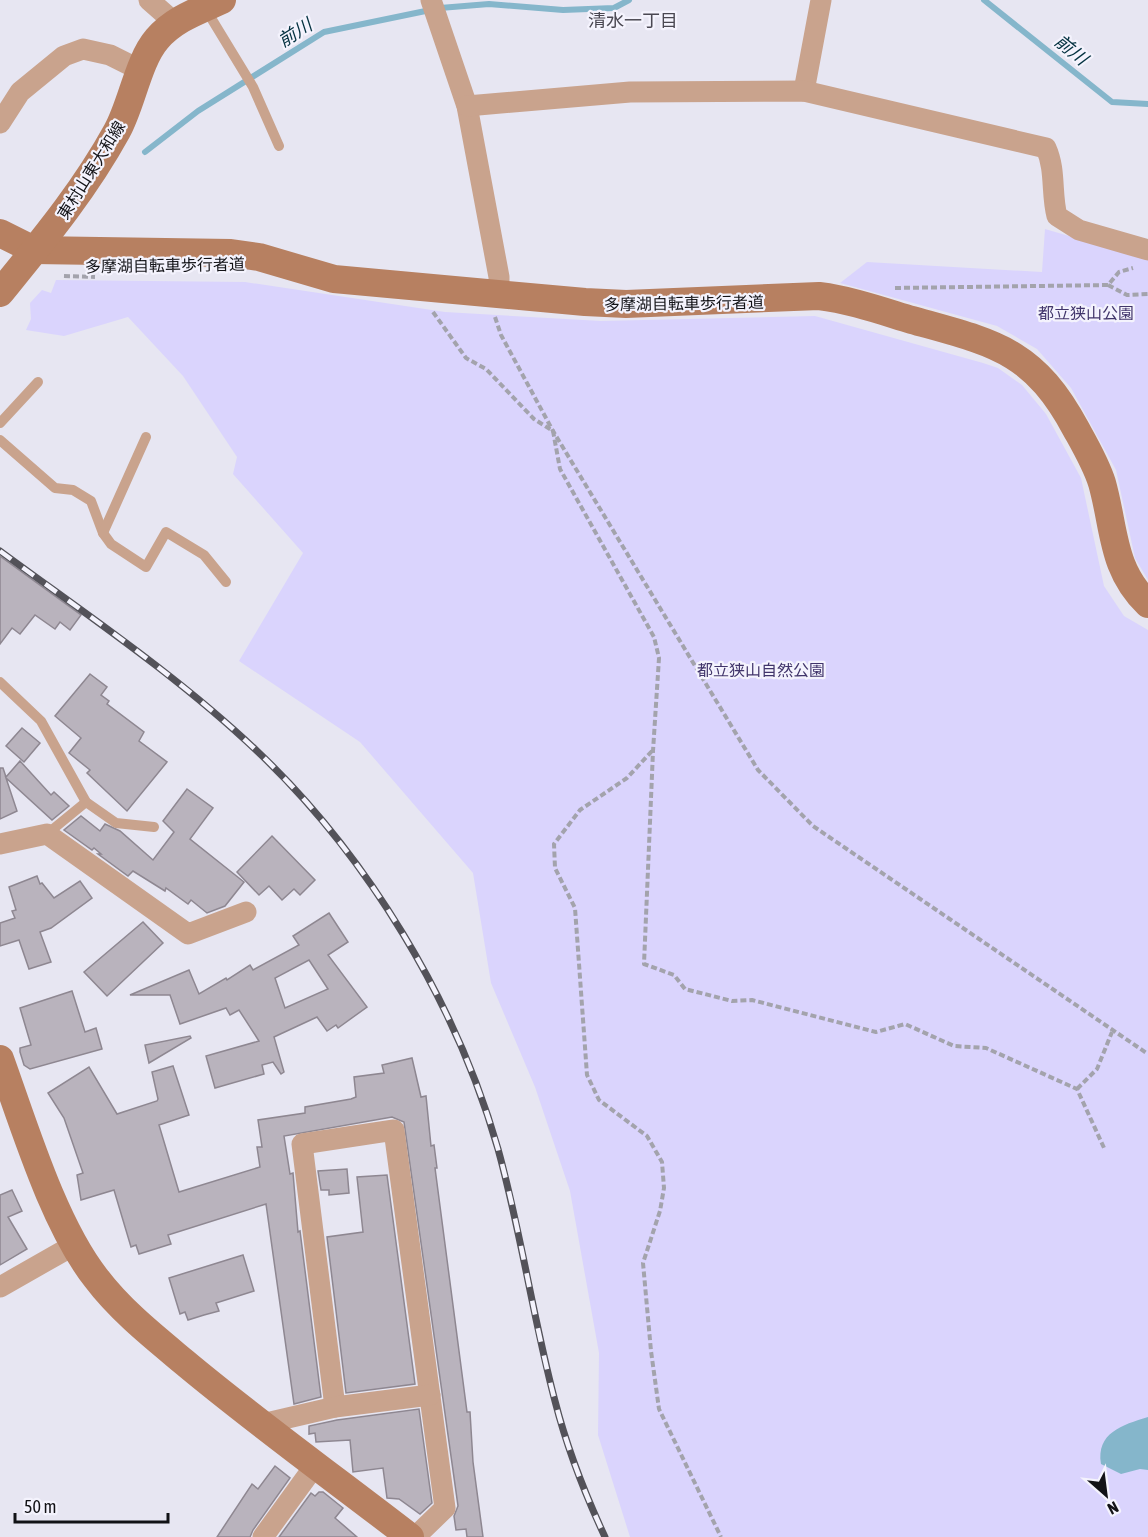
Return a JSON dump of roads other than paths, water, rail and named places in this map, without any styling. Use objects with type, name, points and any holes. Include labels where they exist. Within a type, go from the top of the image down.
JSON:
[{"type":"street","points":[[149,0],[174,22]]},
{"type":"street","points":[[804,91],[821,0]]},
{"type":"street","name":"東村山東大和線","points":[[0,293],[82,191],[118,129],[148,51],[174,22],[214,4]]},
{"type":"street","points":[[434,8],[467,106],[499,277],[497,301]]},
{"type":"street","points":[[0,123],[20,92],[64,56],[83,49],[110,55],[142,71]]},
{"type":"street","points":[[467,106],[630,92],[804,91],[1046,148],[1052,162],[1054,202],[1058,216],[1079,230],[1142,259]]},
{"type":"street","points":[[0,233],[34,250],[231,253],[259,257],[334,279],[497,301],[626,304],[819,296],[844,300],[943,329],[1007,351],[1023,361],[1044,380],[1073,423],[1097,468],[1117,556],[1123,572],[1148,604]]},
{"type":"street","points":[[0,844],[47,834],[188,934],[246,912]]},
{"type":"street","points":[[0,1059],[33,1148],[74,1245],[96,1279],[177,1356],[262,1424],[412,1537],[445,1508],[394,1130],[302,1144],[335,1407]]},
{"type":"street","points":[[0,1287],[74,1245]]},
{"type":"street","points":[[262,1424],[335,1407],[430,1395]]},
{"type":"street","points":[[263,1537],[316,1464]]},
{"type":"lane","points":[[214,4],[279,146]]},
{"type":"lane","points":[[0,423],[38,382]]},
{"type":"lane","points":[[103,533],[146,437]]},
{"type":"lane","points":[[0,440],[55,488],[73,490],[91,501],[103,533],[111,544],[146,567],[166,532],[204,555],[226,582]]},
{"type":"lane","points":[[0,682],[41,721],[86,802],[116,823],[154,827]]},
{"type":"lane","points":[[47,834],[86,802]]},
{"type":"water","points":[[1148,1417],[1148,1470],[1140,1469],[1121,1474],[1101,1464],[1103,1445],[1113,1432],[1129,1423]]},
{"type":"waterway","name":"前川","points":[[145,152],[198,111],[324,32],[440,8],[489,4],[563,10],[614,8],[629,0]]},
{"type":"waterway","name":"前川","points":[[984,0],[1112,102],[1148,104]]},
{"type":"railway","points":[[0,551],[164,672],[227,723],[257,751],[335,836],[371,884],[403,934],[458,1039],[480,1094],[506,1180],[547,1370],[560,1419],[577,1470],[605,1537]]},
{"type":"district","name":"清水一丁目","points":[[633,21]]},
{"type":"park label","name":"都立狭山公園","points":[[1086,313]]},
{"type":"park label","name":"都立狭山自然公園","points":[[761,670]]}]
